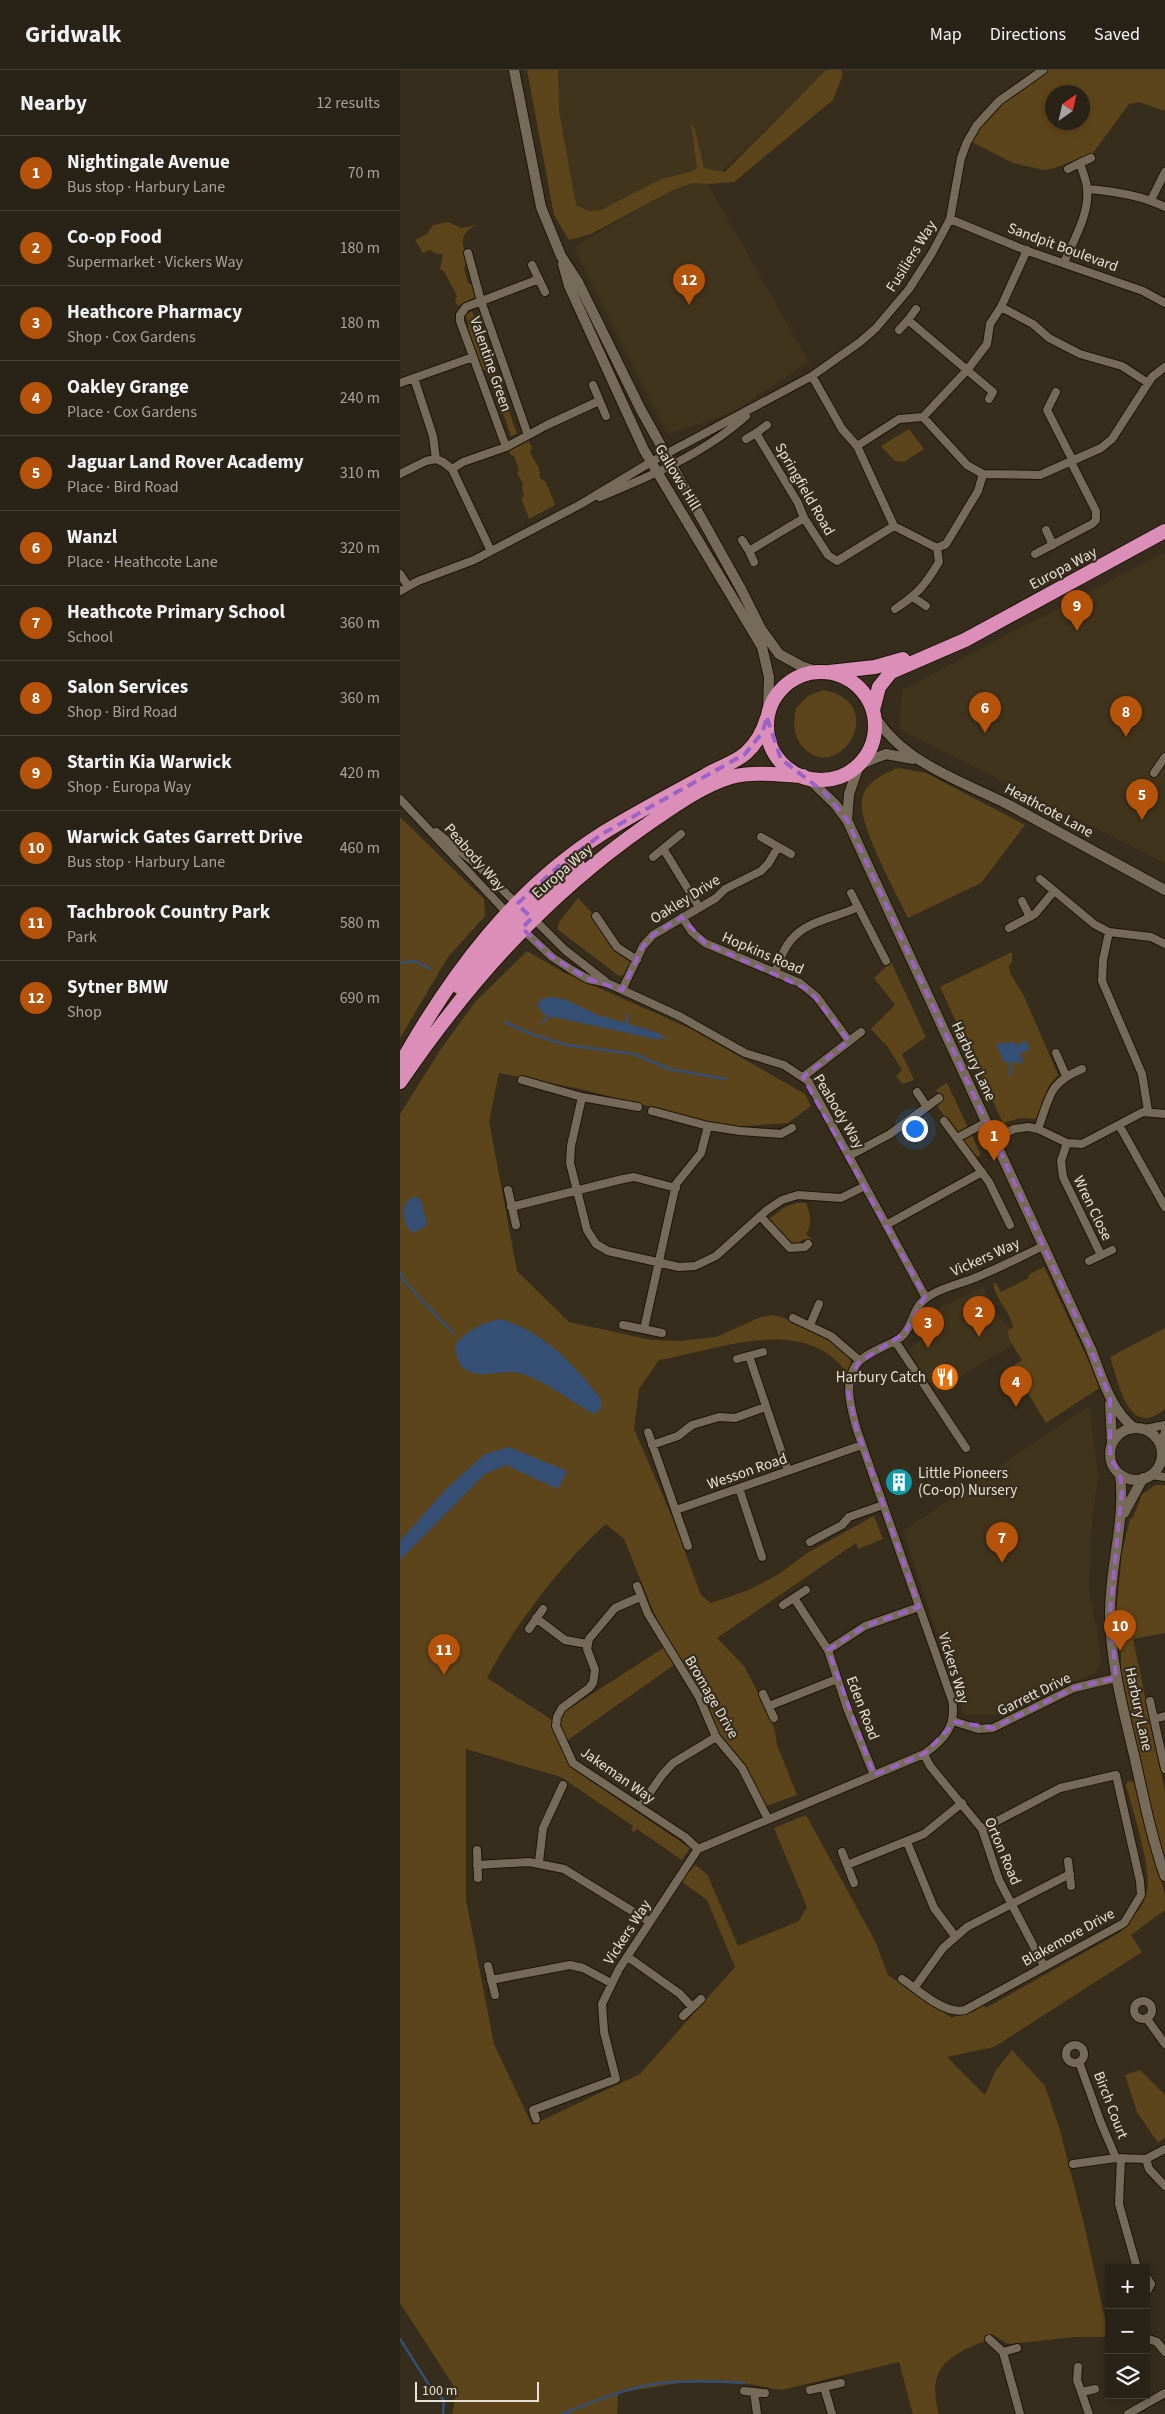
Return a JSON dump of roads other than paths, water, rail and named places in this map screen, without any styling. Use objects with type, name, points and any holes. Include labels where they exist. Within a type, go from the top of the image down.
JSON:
[{"type":"highway","name":"Europa Way","points":[[874,712],[879,687],[892,672],[964,640],[1165,531]]},
{"type":"highway","name":"Europa Way","points":[[820,672],[894,662],[963,634],[976,632]]},
{"type":"highway","points":[[820,672],[856,685],[864,694],[874,712],[872,745],[860,765],[832,779],[806,778],[787,766],[777,754],[771,738],[768,713],[776,694],[784,684],[800,675],[820,672]]},
{"type":"highway","name":"Europa Way","points":[[400,1082],[438,1026],[561,864],[602,834],[745,754],[762,733],[768,713]]},
{"type":"highway","name":"Europa Way","points":[[400,1065],[452,979],[482,941],[589,868],[659,816],[697,793],[730,778],[748,774],[806,778]]},
{"type":"street","name":"Gallows Hill","points":[[514,70],[541,207],[561,256],[569,286],[624,410],[651,462],[762,647],[769,677],[768,713]]},
{"type":"street","name":"Fusiliers Way","points":[[581,504],[651,462],[812,376],[860,342],[890,312],[917,277],[950,219],[961,158],[970,134],[993,106],[1043,70]]},
{"type":"street","points":[[1068,169],[1091,158]]},
{"type":"street","points":[[1064,263],[1084,213],[1088,189],[1080,163]]},
{"type":"street","points":[[1151,200],[1165,172]]},
{"type":"street","points":[[1088,189],[1114,191],[1151,200],[1165,208]]},
{"type":"street","name":"Sandpit Boulevard","points":[[950,219],[1027,250],[1143,291],[1165,303]]},
{"type":"street","points":[[925,420],[987,344],[990,324],[1001,306],[1027,250]]},
{"type":"street","points":[[468,254],[481,300],[528,435]]},
{"type":"street","name":"Gallows Hill","points":[[561,256],[578,282],[620,369],[671,465],[771,645],[786,658],[820,672]]},
{"type":"street","points":[[532,265],[545,292]]},
{"type":"street","name":"Valentine Green","points":[[506,447],[472,357],[460,322],[460,315],[466,306],[539,279]]},
{"type":"street","points":[[1001,306],[1033,324],[1049,338],[1080,354],[1122,366],[1148,382]]},
{"type":"street","points":[[899,330],[916,309]]},
{"type":"street","points":[[908,320],[968,369],[993,396]]},
{"type":"street","points":[[400,383],[472,357]]},
{"type":"street","points":[[857,446],[899,418],[925,420],[967,465],[982,474],[1040,475],[1101,448],[1112,440],[1148,382],[1165,367]]},
{"type":"street","points":[[812,376],[842,429],[862,453],[864,466],[894,526],[937,548]]},
{"type":"street","points":[[414,378],[433,436],[436,459]]},
{"type":"street","points":[[593,385],[606,416]]},
{"type":"street","points":[[1035,554],[1092,524],[1098,514],[1047,410],[1056,392]]},
{"type":"street","points":[[452,470],[463,462],[506,447],[599,401]]},
{"type":"street","points":[[400,592],[408,586],[468,563],[581,504],[671,465],[714,440],[755,408]]},
{"type":"street","name":"Springfield Road","points":[[767,425],[756,434],[798,503],[804,518],[828,555],[838,561],[894,526]]},
{"type":"street","points":[[746,439],[756,434]]},
{"type":"street","points":[[400,474],[426,461],[436,459],[443,462],[452,470],[492,551]]},
{"type":"street","points":[[937,548],[946,544],[974,499],[982,474]]},
{"type":"street","points":[[749,551],[804,518]]},
{"type":"street","points":[[1046,530],[1053,545]]},
{"type":"street","points":[[742,540],[754,562]]},
{"type":"street","points":[[895,609],[913,597],[940,562],[937,548]]},
{"type":"street","points":[[400,574],[408,586]]},
{"type":"street","points":[[913,597],[926,606]]},
{"type":"street","name":"Heathcote Lane","points":[[874,712],[891,739],[917,759],[1010,806],[1165,890]]},
{"type":"street","name":"Heathcote Lane","points":[[860,765],[886,754],[917,759]]},
{"type":"street","points":[[1154,773],[1165,757]]},
{"type":"street","name":"Harbury Lane","points":[[847,820],[849,794],[860,765]]},
{"type":"street","name":"Harbury Lane","points":[[806,778],[835,804],[847,820],[992,1139],[1090,1347],[1110,1398],[1120,1416],[1139,1429]]},
{"type":"street","points":[[400,799],[432,830]]},
{"type":"street","name":"Peabody Way","points":[[432,830],[434,836],[520,916],[608,983],[681,1017],[745,1053],[784,1065],[808,1081],[926,1298]]},
{"type":"street","name":"Peabody Way","points":[[432,830],[475,863],[560,963],[588,978],[608,983]]},
{"type":"street","points":[[654,857],[681,834]]},
{"type":"street","points":[[761,837],[791,854]]},
{"type":"street","name":"Oakley Drive","points":[[622,990],[643,946],[653,935],[716,898],[725,889],[761,871],[768,864],[778,846]]},
{"type":"street","points":[[664,850],[699,907]]},
{"type":"street","points":[[1040,878],[1099,927],[1109,932],[1151,937],[1165,944]]},
{"type":"street","points":[[1009,928],[1030,917],[1054,891]]},
{"type":"street","points":[[851,893],[886,961]]},
{"type":"street","points":[[1022,901],[1030,917]]},
{"type":"street","points":[[774,972],[787,945],[800,931],[858,907]]},
{"type":"street","points":[[596,916],[617,946],[637,960]]},
{"type":"street","name":"Hopkins Road","points":[[682,917],[696,936],[705,943],[774,972],[809,990],[849,1041]]},
{"type":"street","points":[[1109,932],[1103,960],[1102,982],[1142,1074],[1148,1111]]},
{"type":"street","points":[[803,1077],[861,1032]]},
{"type":"street","points":[[1056,1053],[1066,1076]]},
{"type":"street","points":[[1038,1129],[1054,1088],[1066,1076],[1082,1069]]},
{"type":"street","points":[[522,1080],[582,1097],[638,1107]]},
{"type":"street","points":[[916,1092],[927,1107]]},
{"type":"street","points":[[582,1097],[570,1152],[570,1163],[587,1230],[596,1244],[608,1251],[679,1267],[706,1262],[760,1216],[782,1200],[798,1195],[838,1199],[865,1186]]},
{"type":"street","points":[[849,1156],[890,1134],[939,1098]]},
{"type":"street","points":[[652,1111],[708,1126],[740,1131],[781,1134],[792,1128]]},
{"type":"street","points":[[992,1139],[1020,1128],[1038,1129],[1066,1143],[1089,1142],[1148,1111],[1165,1114]]},
{"type":"street","points":[[944,1121],[982,1172],[1010,1225]]},
{"type":"street","points":[[957,1138],[985,1123]]},
{"type":"street","points":[[644,1329],[657,1262],[676,1188],[680,1177],[701,1153],[708,1126]]},
{"type":"street","points":[[1119,1126],[1165,1207]]},
{"type":"street","name":"Wren Close","points":[[1066,1143],[1061,1165],[1063,1177],[1101,1256]]},
{"type":"street","points":[[886,1226],[982,1172]]},
{"type":"street","points":[[512,1207],[634,1177],[676,1188]]},
{"type":"street","points":[[508,1190],[516,1225]]},
{"type":"street","points":[[760,1216],[790,1248],[805,1247],[808,1244]]},
{"type":"street","name":"Vickers Way","points":[[926,1298],[978,1277],[1042,1246]]},
{"type":"street","name":"Wren Close","points":[[1090,1261],[1112,1250]]},
{"type":"street","points":[[793,1318],[831,1336],[860,1361],[895,1341],[908,1328],[918,1307],[926,1298]]},
{"type":"street","points":[[810,1325],[819,1304]]},
{"type":"street","points":[[623,1325],[662,1333]]},
{"type":"street","points":[[895,1341],[966,1448]]},
{"type":"street","points":[[737,1359],[763,1352]]},
{"type":"street","points":[[749,1356],[788,1470]]},
{"type":"street","name":"Vickers Way","points":[[533,2110],[616,2079],[604,2032],[602,2004],[611,1983],[698,1849],[924,1754],[938,1742],[953,1721],[952,1700],[862,1445],[849,1402],[848,1392],[853,1371],[860,1361]]},
{"type":"street","name":"Harbury Lane","points":[[1110,1398],[1112,1442]]},
{"type":"street","points":[[652,1444],[678,1436],[692,1426],[719,1417],[735,1418],[766,1406]]},
{"type":"street","points":[[1165,1426],[1122,1432],[1112,1442],[1110,1456],[1114,1467],[1120,1474],[1133,1479],[1165,1477]]},
{"type":"street","points":[[1139,1429],[1155,1437],[1163,1455]]},
{"type":"street","points":[[1147,1477],[1158,1467],[1163,1455],[1165,1431]]},
{"type":"street","points":[[648,1432],[688,1546]]},
{"type":"street","name":"Wesson Road","points":[[676,1510],[862,1445]]},
{"type":"street","name":"Harbury Lane","points":[[1120,1474],[1122,1517],[1111,1587],[1110,1619],[1116,1678],[1149,1820],[1165,1876]]},
{"type":"street","name":"Harbury Lane","points":[[1122,1517],[1147,1477]]},
{"type":"street","points":[[739,1488],[762,1557]]},
{"type":"street","points":[[810,1542],[842,1525],[849,1517],[883,1505]]},
{"type":"street","name":"Bromage Drive","points":[[637,1586],[640,1598],[648,1614],[699,1697],[716,1737],[742,1768],[768,1819]]},
{"type":"street","points":[[783,1605],[806,1590]]},
{"type":"street","points":[[536,1618],[565,1640],[587,1644],[610,1613],[623,1604],[640,1598]]},
{"type":"street","name":"Eden Road","points":[[794,1598],[828,1650],[837,1679],[874,1775]]},
{"type":"street","points":[[828,1650],[866,1626],[919,1608]]},
{"type":"street","points":[[529,1629],[543,1609]]},
{"type":"street","name":"Jakeman Way","points":[[587,1644],[596,1676],[589,1688],[559,1712],[556,1722],[557,1732],[573,1763],[685,1837],[698,1849]]},
{"type":"street","name":"Garrett Drive","points":[[953,1721],[978,1728],[993,1728],[1074,1688],[1116,1678]]},
{"type":"street","points":[[769,1706],[837,1679]]},
{"type":"street","points":[[763,1694],[774,1718]]},
{"type":"street","points":[[1150,1701],[1165,1769]]},
{"type":"street","points":[[1154,1719],[1165,1716]]},
{"type":"street","points":[[640,1807],[662,1775],[673,1763],[716,1737]]},
{"type":"street","name":"Orton Road","points":[[924,1754],[930,1766],[982,1829],[999,1880],[1044,1966]]},
{"type":"street","name":"Blakemore Drive","points":[[915,1987],[938,2003],[958,2011],[1124,1923],[1141,1895],[1140,1881],[1116,1775],[1060,1788],[982,1829]]},
{"type":"street","points":[[539,1862],[543,1828],[563,1785]]},
{"type":"street","points":[[848,1865],[907,1842],[929,1830],[962,1803]]},
{"type":"street","points":[[907,1842],[934,1908],[955,1936]]},
{"type":"street","points":[[477,1850],[478,1878]]},
{"type":"street","points":[[842,1852],[854,1883]]},
{"type":"street","points":[[1068,1861],[1071,1886]]},
{"type":"street","points":[[477,1865],[539,1862],[564,1869],[650,1922]]},
{"type":"street","points":[[902,1978],[915,1987],[943,1948],[967,1927],[1070,1874]]},
{"type":"street","points":[[628,1957],[680,1994],[692,2007]]},
{"type":"street","points":[[491,1980],[570,1965],[583,1968],[611,1983]]},
{"type":"street","points":[[488,1966],[495,1995]]},
{"type":"street","points":[[684,2016],[701,1999]]},
{"type":"street","points":[[1147,2019],[1165,2044]]},
{"type":"street","name":"Birch Court","points":[[1079,2062],[1101,2123],[1119,2158]]},
{"type":"street","points":[[529,2102],[536,2120]]},
{"type":"street","points":[[1073,2164],[1119,2158],[1146,2159],[1165,2149]]},
{"type":"street","points":[[1119,2158],[1118,2204],[1136,2264]]},
{"type":"street","points":[[1146,2159],[1149,2169],[1165,2186]]},
{"type":"street","points":[[1150,2339],[1157,2342],[1165,2352]]},
{"type":"street","points":[[990,2340],[1003,2352],[1020,2414]]},
{"type":"street","points":[[1003,2352],[1016,2348]]},
{"type":"street","points":[[1078,2367],[1077,2380],[1088,2414]]},
{"type":"street","points":[[810,2390],[841,2383]]},
{"type":"street","points":[[824,2387],[832,2414]]},
{"type":"street","points":[[1082,2392],[1095,2389]]},
{"type":"street","points":[[744,2391],[765,2393]]},
{"type":"street","points":[[754,2392],[757,2414]]},
{"type":"street","points":[[1128,2414],[1165,2393]]},
{"type":"water","points":[[551,997],[564,999],[598,1015],[659,1033],[659,1040],[545,1015],[537,1006],[541,999]]},
{"type":"water","points":[[1026,1041],[1030,1049],[1020,1054],[1024,1063],[1004,1062],[996,1044],[1014,1042],[1016,1045]]},
{"type":"water","points":[[415,1196],[421,1200],[427,1225],[414,1233],[409,1229],[404,1219],[404,1208],[410,1199]]},
{"type":"water","points":[[500,1319],[530,1331],[544,1340],[568,1361],[600,1398],[601,1406],[599,1411],[594,1414],[529,1376],[513,1372],[480,1374],[465,1369],[458,1360],[455,1345],[475,1328]]},
{"type":"water","points":[[509,1447],[567,1471],[558,1489],[506,1465],[485,1474],[400,1560],[400,1541],[446,1489],[485,1454]]},
{"type":"waterway","points":[[400,963],[415,961],[431,969]]},
{"type":"waterway","points":[[626,1023],[629,1015]]},
{"type":"waterway","points":[[543,1022],[550,1016]]},
{"type":"waterway","points":[[505,1022],[534,1035],[567,1045],[634,1054],[669,1069],[726,1079]]},
{"type":"waterway","points":[[659,1036],[665,1038]]},
{"type":"waterway","points":[[1010,1075],[1011,1063]]},
{"type":"waterway","points":[[400,1272],[405,1282],[453,1333]]},
{"type":"waterway","points":[[400,2339],[431,2388],[444,2400],[443,2414]]},
{"type":"waterway","points":[[562,2414],[611,2395],[649,2385],[693,2381],[744,2383]]},
{"type":"place","name":"Sytner BMW","points":[[689,305]]},
{"type":"place","name":"Startin Kia Warwick","points":[[1077,631]]},
{"type":"place","name":"Wanzl","points":[[985,733]]},
{"type":"place","name":"Salon Services","points":[[1126,737]]},
{"type":"place","name":"Jaguar Land Rover Academy","points":[[1142,820]]},
{"type":"place","name":"Nightingale Avenue","points":[[994,1161]]},
{"type":"place","name":"Co-op Food","points":[[979,1337]]},
{"type":"place","name":"Heathcore Pharmacy","points":[[928,1348]]},
{"type":"place","name":"Harbury Catch","points":[[945,1377]]},
{"type":"place","name":"Oakley Grange","points":[[1016,1407]]},
{"type":"place","name":"Little Pioneers (Co-op) Nursery","points":[[899,1482]]},
{"type":"place","name":"Heathcote Primary School","points":[[1002,1563]]},
{"type":"place","name":"Warwick Gates Garrett Drive","points":[[1120,1651]]},
{"type":"place","name":"Tachbrook Country Park","points":[[444,1675]]}]
